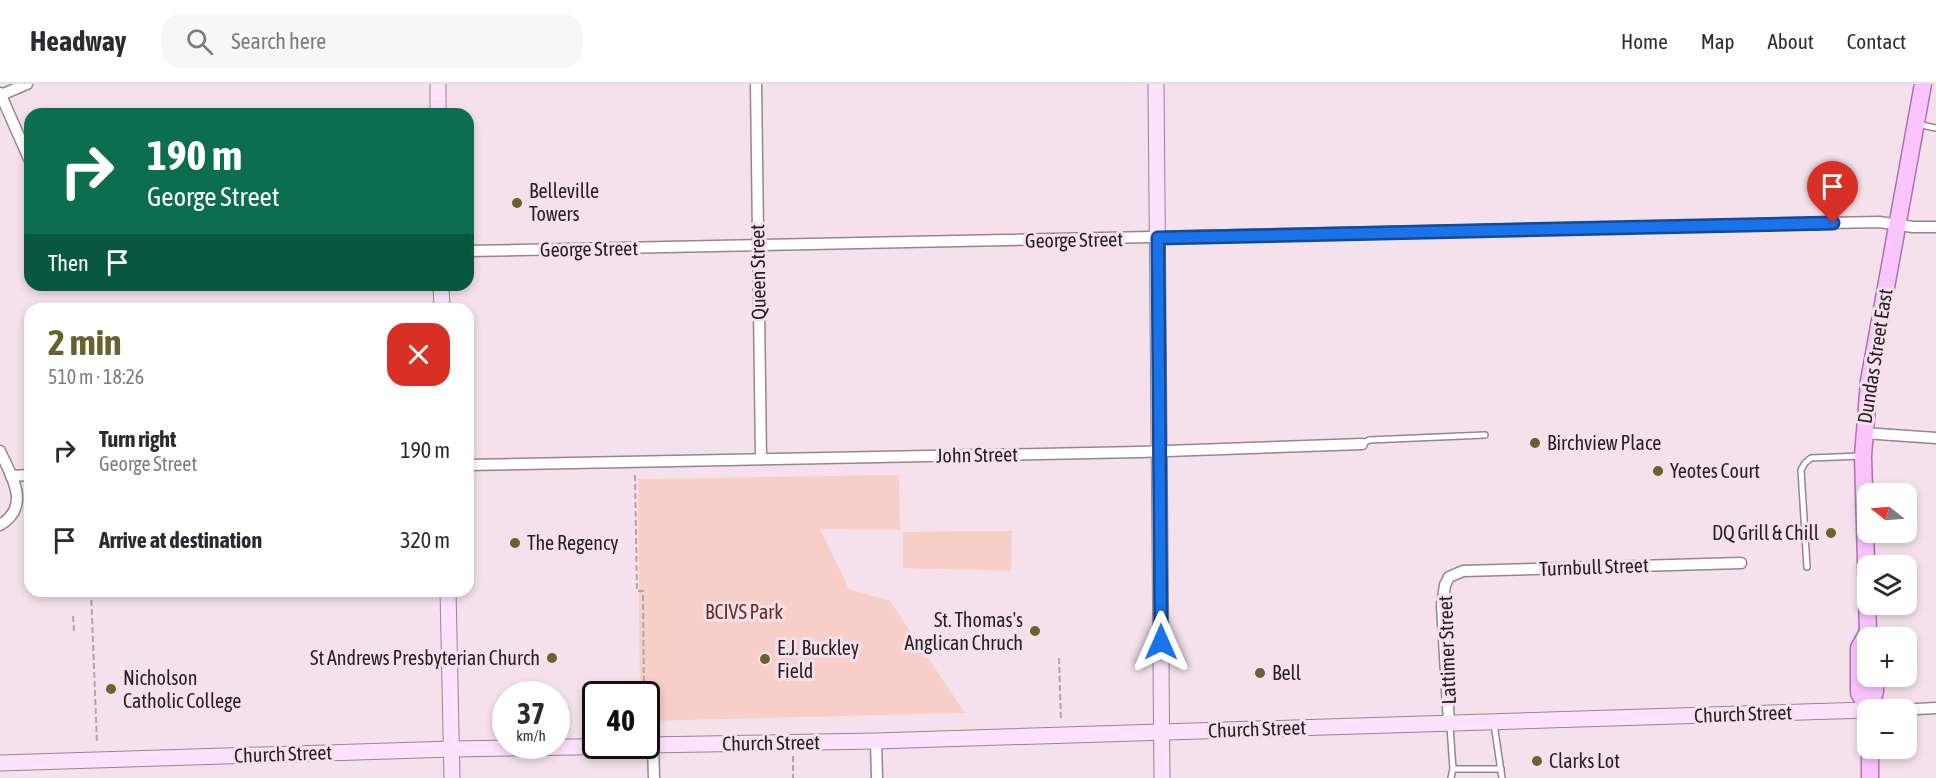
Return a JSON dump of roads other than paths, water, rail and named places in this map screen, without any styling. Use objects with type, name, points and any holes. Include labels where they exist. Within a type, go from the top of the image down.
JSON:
[{"type":"main road","name":"Dundas Street East","points":[[1869,627],[1863,456],[1869,381],[1923,84]]},
{"type":"main road","points":[[1870,759],[1870,778]]},
{"type":"street","points":[[24,147],[1,94],[27,84]]},
{"type":"street","points":[[438,84],[438,108]]},
{"type":"street","name":"Queen Street","points":[[756,84],[761,459]]},
{"type":"street","points":[[1156,84],[1162,778]]},
{"type":"street","name":"George Street","points":[[474,251],[1867,223],[1936,227]]},
{"type":"street","points":[[1864,433],[1936,438]]},
{"type":"street","name":"John Street","points":[[474,465],[1159,451],[1362,444]]},
{"type":"street","points":[[0,451],[16,488],[17,502],[13,515],[0,525]]},
{"type":"street","points":[[11,476],[24,475]]},
{"type":"street","name":"Turnbull Street","points":[[1449,577],[1463,572],[1741,563]]},
{"type":"street","name":"Lattimer Street","points":[[1449,577],[1445,585],[1442,606],[1449,723]]},
{"type":"street","points":[[448,597],[452,778]]},
{"type":"street","points":[[1917,709],[1936,708]]},
{"type":"street","name":"Church Street","points":[[660,745],[876,741],[1857,710]]},
{"type":"street","points":[[876,741],[877,778]]},
{"type":"street","name":"Church Street","points":[[0,763],[582,746]]},
{"type":"street","points":[[649,759],[654,778]]},
{"type":"lane","points":[[1916,124],[1936,128]]},
{"type":"lane","name":"John Street","points":[[1362,444],[1369,440],[1485,435]]},
{"type":"lane","points":[[1807,567],[1801,470],[1804,463],[1811,458],[1863,456]]},
{"type":"lane","points":[[1493,722],[1502,778]]},
{"type":"lane","points":[[1449,723],[1453,769],[1451,778]]},
{"type":"lane","points":[[1453,769],[1501,769]]},
{"type":"place","name":"Belleville Towers","points":[[517,203]]},
{"type":"place","name":"Birchview Place","points":[[1535,443]]},
{"type":"place","name":"Yeotes Court","points":[[1658,471]]},
{"type":"place","name":"DQ Grill & Chill","points":[[1831,533]]},
{"type":"place","name":"The Regency","points":[[515,543]]},
{"type":"place","name":"St. Thomas's Anglican Chruch","points":[[1035,631]]},
{"type":"place","name":"St Andrews Presbyterian Church","points":[[552,658]]},
{"type":"place","name":"E.J. Buckley Field","points":[[765,659]]},
{"type":"place","name":"Bell","points":[[1260,673]]},
{"type":"place","name":"Nicholson Catholic College","points":[[111,689]]},
{"type":"place","name":"Clarks Lot","points":[[1537,761]]},
{"type":"park label","name":"BCIVS Park","points":[[744,612]]}]
